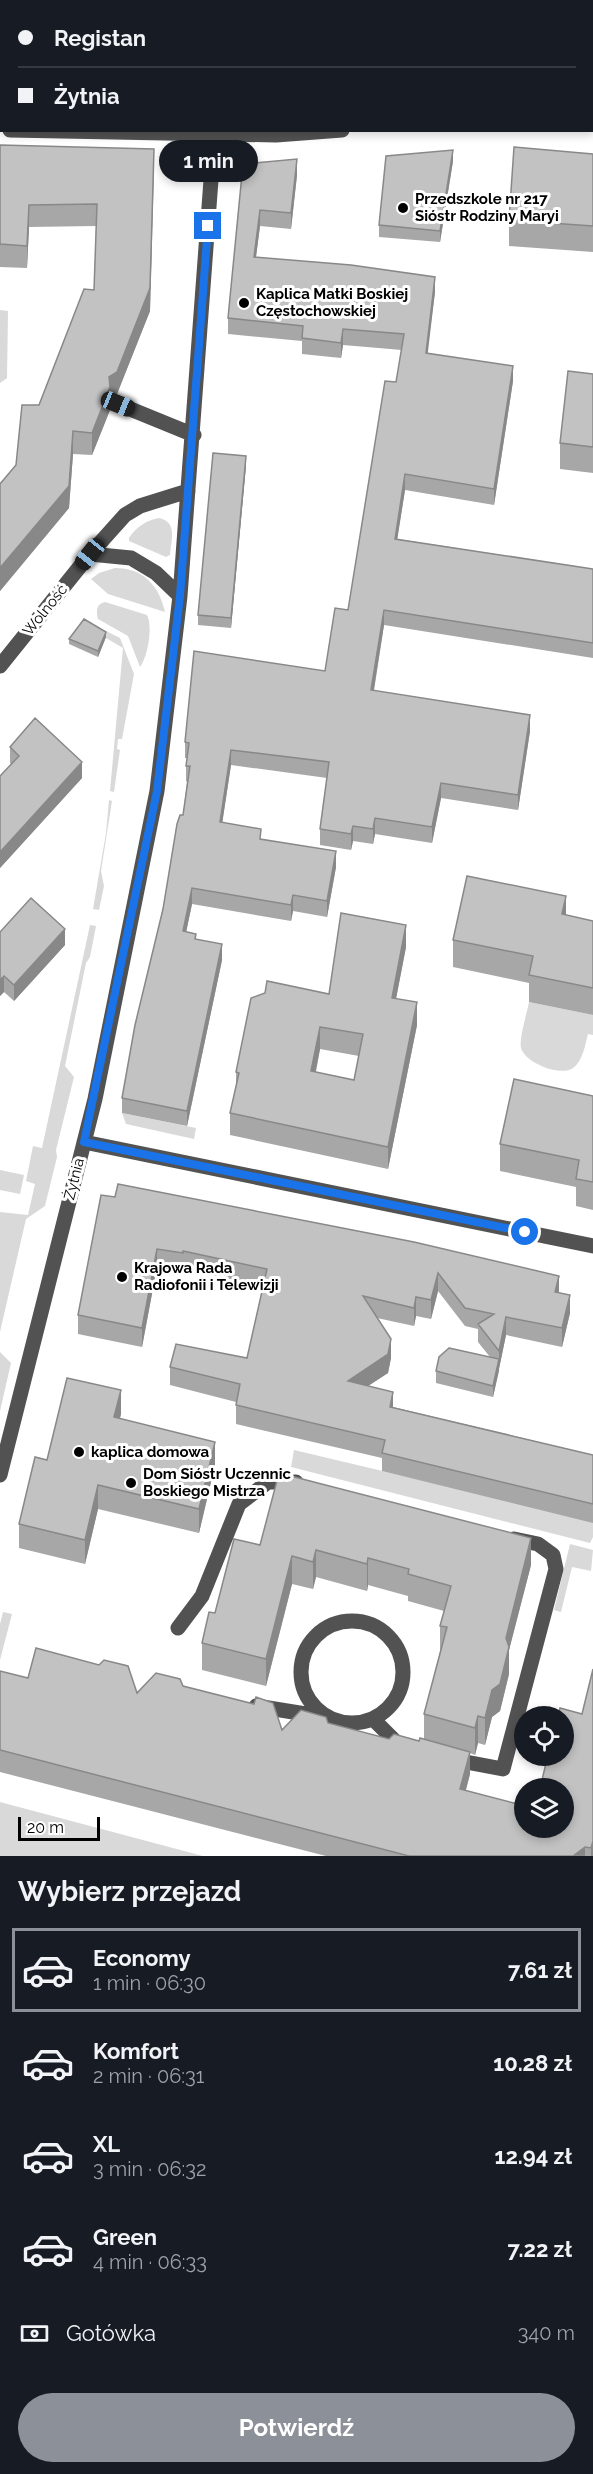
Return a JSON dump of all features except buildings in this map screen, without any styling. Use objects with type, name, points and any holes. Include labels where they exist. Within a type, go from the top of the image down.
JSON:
[{"type":"street","points":[[231,132],[276,135],[316,132]]},
{"type":"street","name":"Żytnia","points":[[0,1474],[84,1142],[157,791],[180,596],[194,435],[211,180],[219,156],[231,132]]},
{"type":"street","points":[[118,404],[194,435]]},
{"type":"street","name":"Wolność","points":[[0,666],[90,554],[125,515],[140,506],[188,491]]},
{"type":"street","points":[[90,554],[131,558],[156,573],[180,596]]},
{"type":"street","points":[[84,1142],[593,1246]]},
{"type":"street","points":[[178,1628],[202,1596],[239,1504],[268,1482],[302,1482],[313,1485]]},
{"type":"street","points":[[373,1719],[397,1743],[465,1763],[503,1768],[556,1569],[553,1555],[538,1544],[495,1534]]},
{"type":"street","points":[[245,1704],[330,1718],[344,1723],[359,1723],[373,1719],[385,1711],[398,1693],[403,1672],[401,1657],[395,1644],[385,1633],[374,1626],[346,1621],[332,1625],[314,1638],[303,1656],[300,1671],[302,1685],[308,1699],[330,1718]]},
{"type":"shaded area","points":[[0,310],[8,311],[7,378],[0,383]]},
{"type":"shaded area","points":[[159,518],[169,523],[172,532],[170,555],[166,557],[129,541],[138,527]]},
{"type":"shaded area","points":[[115,568],[134,571],[148,580],[159,594],[165,612],[108,594],[91,579],[99,573]]},
{"type":"shaded area","points":[[105,602],[147,615],[150,627],[149,641],[140,667],[128,636],[98,619],[97,609]]},
{"type":"shaded area","points":[[88,622],[120,638],[134,674],[122,739],[118,739],[117,749],[120,750],[114,792],[110,791],[123,648],[84,625]]},
{"type":"shaded area","points":[[109,800],[112,801],[101,871],[104,886],[99,910],[93,909],[106,833]]},
{"type":"shaded area","points":[[90,925],[96,926],[65,1066],[74,1077],[56,1150],[57,1157],[45,1206],[26,1219],[0,1332],[0,1212],[28,1215],[35,1184],[26,1181],[33,1146],[42,1148]]},
{"type":"shaded area","points":[[529,1002],[593,1015],[593,1035],[588,1034],[585,1048],[573,1068],[552,1070],[529,1059],[524,1054],[521,1048],[521,1038]]},
{"type":"shaded area","points":[[122,1113],[196,1128],[194,1139],[126,1124]]},
{"type":"shaded area","points":[[0,1170],[24,1175],[20,1194],[0,1190]]},
{"type":"shaded area","points":[[0,1352],[11,1363],[0,1411]]},
{"type":"shaded area","points":[[294,1450],[593,1521],[593,1537],[590,1543],[291,1467]]},
{"type":"shaded area","points":[[570,1544],[593,1550],[591,1571],[572,1567],[561,1612],[554,1610]]},
{"type":"shaded area","points":[[3,1612],[12,1614],[0,1660],[0,1624]]},
{"type":"shaded area","points":[[0,1802],[203,1856],[0,1856]]},
{"type":"place","name":"Przedszkole nr 217 Sióstr Rodziny Maryi","points":[[403,208]]},
{"type":"place","name":"Kaplica Matki Boskiej Częstochowskiej","points":[[244,303]]},
{"type":"place","name":"Krajowa Rada Radiofonii i Telewizji","points":[[122,1277]]},
{"type":"place","name":"kaplica domowa","points":[[79,1452]]},
{"type":"place","name":"Dom Sióstr Uczennic Boskiego Mistrza","points":[[131,1483]]},
{"type":"route","points":[[208,226],[194,435],[180,596],[157,791],[84,1142],[525,1232]]}]
